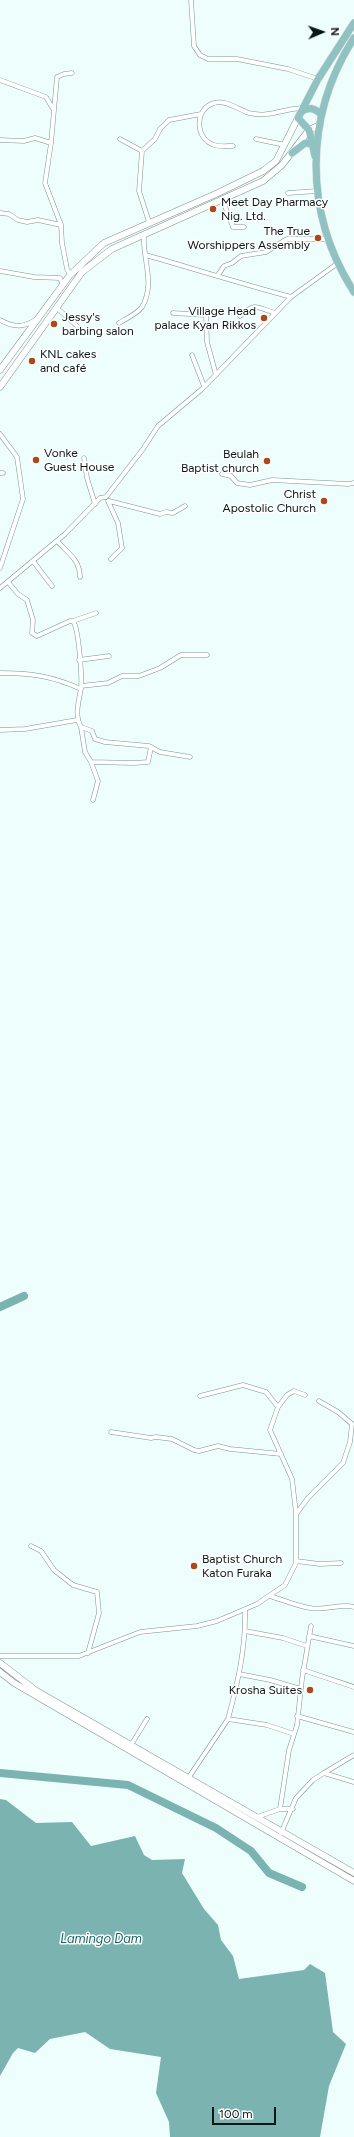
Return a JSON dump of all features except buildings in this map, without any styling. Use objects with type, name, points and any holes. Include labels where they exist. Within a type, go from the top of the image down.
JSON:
[{"type":"main road","points":[[0,370],[70,275],[104,243],[218,193],[263,171],[276,161],[318,79],[354,23]]},
{"type":"main road","points":[[354,38],[335,71],[321,114],[316,160],[317,191],[328,239],[354,292]]},
{"type":"main road","points":[[303,109],[315,109],[321,114]]},
{"type":"main road","points":[[298,118],[309,130],[316,160]]},
{"type":"main road","points":[[0,387],[82,272],[112,248],[223,201],[263,182],[274,173],[292,153],[309,130],[320,125]]},
{"type":"main road","points":[[292,153],[304,143],[312,144]]},
{"type":"main road","points":[[0,1663],[35,1690],[189,1777],[257,1818],[280,1835],[354,1873]]},
{"type":"main road","points":[[0,1672],[14,1683],[280,1835],[354,1881]]},
{"type":"street","points":[[191,0],[194,46],[200,55],[208,59],[237,59],[288,69],[318,79]]},
{"type":"street","points":[[70,275],[67,269],[62,243],[61,225],[44,183],[51,143],[57,77],[72,73]]},
{"type":"street","points":[[0,80],[46,97],[53,109]]},
{"type":"street","points":[[233,146],[214,145],[206,139],[200,126],[202,111],[214,102],[226,104],[255,114],[274,114],[294,108],[303,109]]},
{"type":"street","points":[[149,222],[139,191],[142,151],[155,139],[160,129],[169,120],[201,114]]},
{"type":"street","points":[[0,140],[11,142],[35,138],[51,143]]},
{"type":"street","points":[[120,139],[142,151]]},
{"type":"street","points":[[256,139],[285,145]]},
{"type":"street","points":[[288,193],[317,191]]},
{"type":"street","points":[[223,201],[233,227],[244,227]]},
{"type":"street","points":[[0,213],[9,214],[18,220],[38,220],[61,225]]},
{"type":"street","points":[[119,323],[142,308],[149,285],[146,255],[143,248],[144,234]]},
{"type":"street","points":[[218,275],[224,266],[232,263],[241,256],[266,252],[287,239],[328,239]]},
{"type":"street","points":[[146,255],[218,275],[235,283],[291,297]]},
{"type":"street","points":[[107,499],[158,426],[216,375],[291,297],[338,262]]},
{"type":"street","points":[[0,271],[34,277],[54,276],[60,278],[63,286]]},
{"type":"street","points":[[240,316],[248,307],[254,306],[275,313]]},
{"type":"street","points":[[56,308],[77,326]]},
{"type":"street","points":[[173,314],[206,315],[207,342],[216,375]]},
{"type":"street","points":[[0,320],[9,325],[23,326],[39,316]]},
{"type":"street","points":[[192,355],[204,386]]},
{"type":"street","points":[[0,434],[16,457],[23,499],[0,568]]},
{"type":"street","points":[[84,458],[87,478],[95,504]]},
{"type":"street","points":[[222,474],[231,476],[237,483],[250,485],[272,480],[348,484],[354,483]]},
{"type":"street","points":[[0,588],[57,541],[100,498],[160,514],[166,512],[173,513],[185,506]]},
{"type":"street","points":[[107,499],[118,522],[122,548],[111,559]]},
{"type":"street","points":[[57,541],[80,567],[80,577]]},
{"type":"street","points":[[33,561],[52,586]]},
{"type":"street","points":[[8,582],[18,594],[27,600],[34,620],[32,633],[35,635],[38,636],[96,613]]},
{"type":"street","points":[[73,621],[79,640],[81,687],[77,720],[81,727],[85,752],[91,762],[98,781],[93,800]]},
{"type":"street","points":[[0,673],[33,673],[60,679],[81,687],[108,683],[122,676],[139,676],[160,668],[182,655],[207,655]]},
{"type":"street","points":[[79,660],[109,656]]},
{"type":"street","points":[[0,730],[25,729],[77,720]]},
{"type":"street","points":[[81,727],[92,732],[95,739],[105,742],[151,747],[160,752],[190,757]]},
{"type":"street","points":[[91,762],[148,762],[151,758],[151,747]]},
{"type":"street","points":[[200,1396],[243,1385],[266,1392],[278,1407]]},
{"type":"street","points":[[0,1656],[78,1656],[140,1632],[197,1626],[217,1621],[270,1596],[285,1585],[296,1560],[296,1513],[292,1479],[270,1430],[274,1413],[288,1395],[294,1391],[305,1394]]},
{"type":"street","points":[[296,1513],[308,1498],[343,1463],[350,1442],[352,1424],[319,1401]]},
{"type":"street","points":[[111,1432],[151,1438],[156,1436],[172,1439],[199,1451],[218,1446],[230,1449],[281,1454]]},
{"type":"street","points":[[32,1546],[41,1551],[54,1570],[74,1585],[97,1592],[99,1613],[88,1653]]},
{"type":"street","points":[[296,1560],[320,1564],[341,1563]]},
{"type":"street","points":[[270,1596],[309,1608],[329,1609],[350,1606],[354,1607]]},
{"type":"street","points":[[189,1777],[228,1719],[239,1674],[245,1631],[245,1609]]},
{"type":"street","points":[[280,1809],[289,1750],[298,1716],[303,1670],[311,1626]]},
{"type":"street","points":[[245,1631],[283,1638],[307,1646]]},
{"type":"street","points":[[309,1636],[354,1646]]},
{"type":"street","points":[[303,1670],[354,1687]]},
{"type":"street","points":[[239,1674],[270,1680],[301,1689]]},
{"type":"street","points":[[298,1716],[354,1732]]},
{"type":"street","points":[[131,1745],[147,1719]]},
{"type":"street","points":[[228,1719],[267,1725],[294,1734]]},
{"type":"street","points":[[280,1835],[293,1809],[296,1798],[313,1780],[354,1755]]},
{"type":"street","points":[[324,1773],[354,1782]]},
{"type":"street","points":[[257,1818],[280,1809],[293,1809]]},
{"type":"water","name":"Lamingo Dam","points":[[0,1799],[6,1800],[36,1823],[72,1822],[91,1846],[135,1836],[144,1855],[152,1860],[185,1859],[182,1873],[204,1909],[218,1925],[221,1940],[233,1956],[239,1979],[304,1970],[310,1964],[325,1973],[333,2032],[346,2044],[329,2086],[320,2137],[170,2137],[169,2122],[156,2093],[161,2057],[110,2049],[85,2032],[50,2039],[35,2053],[18,2048],[13,2053],[0,2076]]},
{"type":"waterway","points":[[0,1307],[24,1296]]},
{"type":"waterway","points":[[0,1773],[128,1785],[216,1828],[251,1851],[269,1873],[302,1887]]},
{"type":"place","name":"Meet Day Pharmacy Nig. Ltd.","points":[[213,209]]},
{"type":"place","name":"The True Worshippers Assembly","points":[[318,238]]},
{"type":"place","name":"Village Head palace Kyan Rikkos","points":[[264,318]]},
{"type":"place","name":"Jessy's barbing salon","points":[[54,324]]},
{"type":"place","name":"KNL cakes and café","points":[[32,361]]},
{"type":"place","name":"Vonke Guest House","points":[[36,460]]},
{"type":"place","name":"Beulah Baptist church","points":[[267,461]]},
{"type":"place","name":"Christ Apostolic Church","points":[[324,501]]},
{"type":"place","name":"Baptist Church Katon Furaka","points":[[194,1566]]},
{"type":"place","name":"Krosha Suites","points":[[310,1690]]}]
